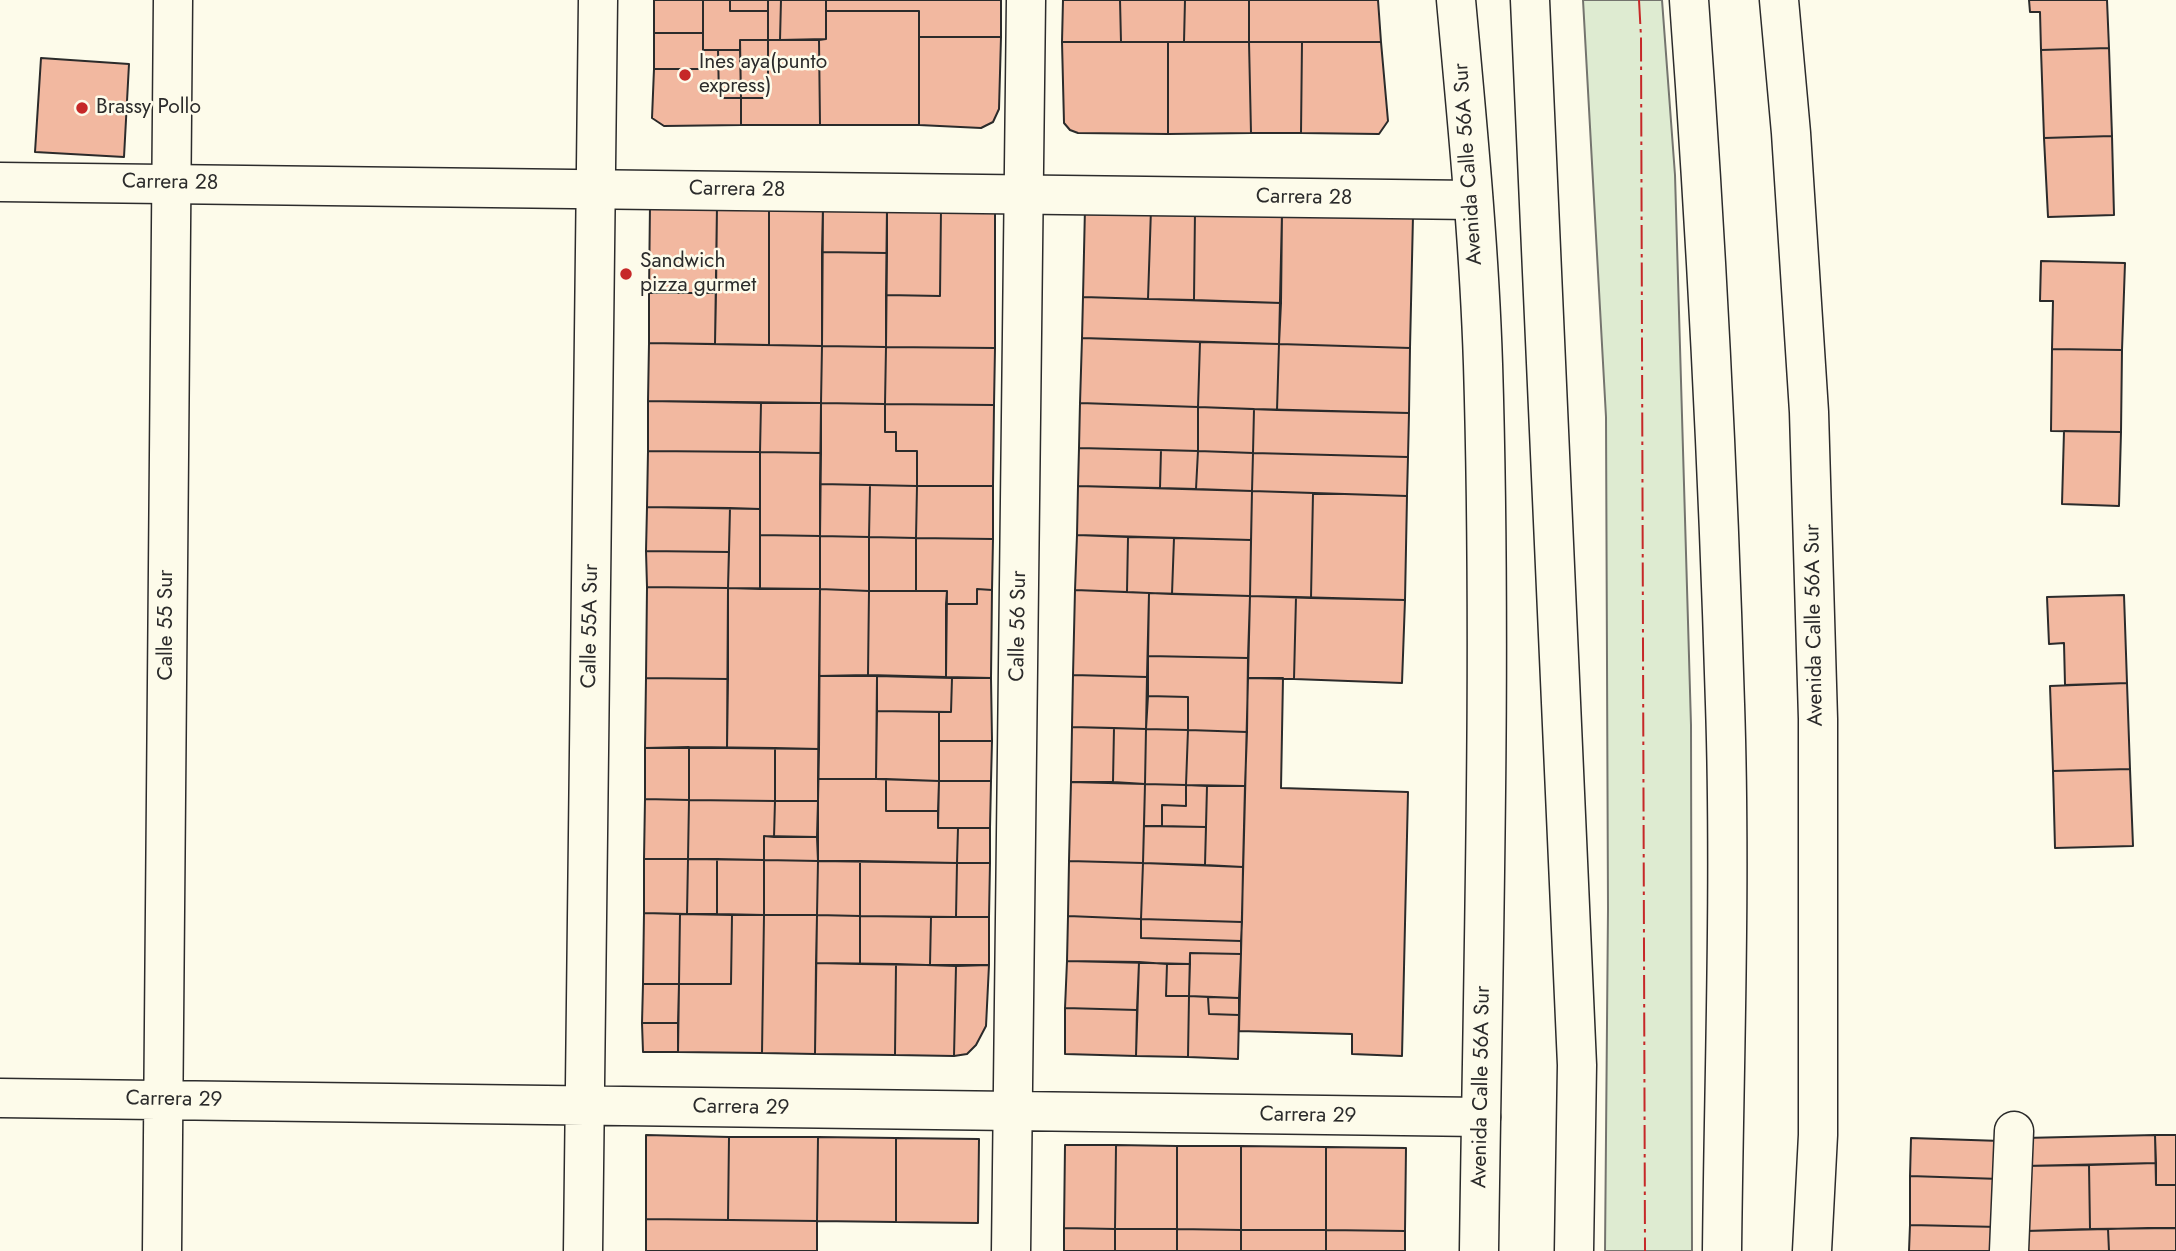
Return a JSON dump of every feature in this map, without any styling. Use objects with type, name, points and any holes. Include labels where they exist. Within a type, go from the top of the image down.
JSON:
[{"type":"main road","name":"Calle 55 Sur","points":[[162,1251],[173,0]]},
{"type":"main road","name":"Calle 55A Sur","points":[[583,1251],[598,0]]},
{"type":"main road","name":"Calle 56 Sur","points":[[1011,1251],[1026,0]]},
{"type":"main road","name":"Avenida Calle 56A Sur","points":[[1456,0],[1474,201],[1483,363],[1487,747],[1479,1251]]},
{"type":"main road","points":[[1530,0],[1577,1065],[1574,1251]]},
{"type":"main road","points":[[1689,0],[1704,208],[1725,706],[1726,933],[1722,1251]]},
{"type":"main road","name":"Avenida Calle 56A Sur","points":[[1779,0],[1791,133],[1809,412],[1817,691],[1818,1135],[1812,1251]]},
{"type":"main road","name":"Carrera 28","points":[[0,182],[1474,201]]},
{"type":"main road","name":"Carrera 29","points":[[0,1098],[1481,1117]]},
{"type":"main road","points":[[2009,1251],[2014,1130]]},
{"type":"green space","points":[[1583,0],[1662,0],[1675,175],[1691,725],[1692,1251],[1605,1251],[1608,909],[1606,417]]},
{"type":"building","points":[[654,0],[703,0],[703,33],[654,33]]},
{"type":"building","points":[[703,0],[730,0],[730,11],[768,11],[768,40],[740,40],[740,50],[703,50]]},
{"type":"building","points":[[730,0],[768,0],[768,11],[730,11]]},
{"type":"building","points":[[768,0],[781,0],[780,40],[768,40]]},
{"type":"building","points":[[781,0],[826,0],[826,39],[780,40]]},
{"type":"building","points":[[826,0],[1001,0],[1001,37],[919,37],[919,11],[826,11]]},
{"type":"building","points":[[1063,0],[1120,0],[1121,42],[1062,42]]},
{"type":"building","points":[[1120,0],[1185,0],[1184,42],[1121,42]]},
{"type":"building","points":[[1185,0],[1249,0],[1249,42],[1184,42]]},
{"type":"building","points":[[1249,0],[1378,0],[1381,42],[1249,42]]},
{"type":"building","points":[[2029,0],[2107,0],[2109,48],[2041,50],[2040,12],[2030,12]]},
{"type":"building","points":[[826,11],[919,11],[919,125],[820,125],[819,40],[826,39]]},
{"type":"building","points":[[654,33],[703,33],[703,69],[654,69]]},
{"type":"building","points":[[919,37],[1001,37],[999,109],[993,122],[981,128],[919,125]]},
{"type":"building","points":[[740,40],[768,40],[768,98],[741,98]]},
{"type":"building","points":[[768,40],[819,40],[820,125],[741,125],[741,98],[768,98]]},
{"type":"building","points":[[1062,42],[1168,42],[1168,134],[1078,133],[1070,130],[1064,123]]},
{"type":"building","points":[[1168,42],[1249,42],[1251,133],[1168,134]]},
{"type":"building","points":[[1249,42],[1302,42],[1301,133],[1251,133]]},
{"type":"building","points":[[1302,42],[1381,42],[1388,121],[1379,134],[1301,133]]},
{"type":"building","points":[[2109,48],[2112,136],[2044,138],[2041,50]]},
{"type":"building","points":[[703,50],[718,50],[719,98],[741,98],[741,125],[664,126],[652,118],[654,69],[703,69]]},
{"type":"building","points":[[718,50],[740,50],[741,98],[719,98]]},
{"type":"building","name":"Brassy Pollo","points":[[41,58],[129,64],[124,157],[35,152]]},
{"type":"building","points":[[2112,136],[2114,215],[2048,217],[2044,138]]},
{"type":"building","points":[[650,204],[717,205],[716,293],[649,293]]},
{"type":"building","points":[[717,205],[769,205],[769,345],[715,344]]},
{"type":"building","points":[[769,205],[823,206],[822,346],[769,345]]},
{"type":"building","points":[[823,206],[887,207],[887,253],[822,252]]},
{"type":"building","points":[[887,207],[941,208],[940,296],[886,295]]},
{"type":"building","points":[[1085,207],[1151,209],[1148,299],[1083,297]]},
{"type":"building","points":[[941,208],[995,208],[995,348],[886,347],[886,295],[940,296]]},
{"type":"building","points":[[1151,209],[1195,210],[1194,300],[1148,299]]},
{"type":"building","points":[[1195,210],[1282,213],[1281,303],[1194,300]]},
{"type":"building","points":[[1282,213],[1413,216],[1410,348],[1279,344]]},
{"type":"building","points":[[822,252],[887,253],[886,347],[822,346]]},
{"type":"building","points":[[2041,261],[2125,263],[2122,350],[2052,349],[2053,301],[2040,301]]},
{"type":"building","points":[[649,293],[716,293],[715,344],[649,343]]},
{"type":"building","points":[[1083,297],[1281,303],[1279,344],[1082,338]]},
{"type":"building","points":[[1082,338],[1200,342],[1198,407],[1080,403]]},
{"type":"building","points":[[1200,342],[1279,344],[1277,410],[1198,407]]},
{"type":"building","points":[[649,343],[822,346],[821,403],[648,401]]},
{"type":"building","points":[[1279,344],[1410,348],[1409,413],[1277,410]]},
{"type":"building","points":[[822,346],[886,347],[885,404],[821,403]]},
{"type":"building","points":[[886,347],[995,348],[994,405],[885,404]]},
{"type":"building","points":[[2052,349],[2122,350],[2121,432],[2051,431]]},
{"type":"building","points":[[648,401],[761,403],[760,452],[648,451]]},
{"type":"building","points":[[761,403],[821,403],[821,453],[760,452]]},
{"type":"building","points":[[821,403],[885,404],[885,432],[896,432],[896,451],[917,451],[917,486],[820,484]]},
{"type":"building","points":[[1080,403],[1198,407],[1198,451],[1079,448]]},
{"type":"building","points":[[885,404],[994,405],[993,486],[917,486],[917,451],[896,451],[896,432],[885,432]]},
{"type":"building","points":[[1198,407],[1254,409],[1253,453],[1198,451]]},
{"type":"building","points":[[1254,409],[1409,413],[1408,457],[1253,453]]},
{"type":"building","points":[[2064,431],[2121,432],[2119,506],[2062,504]]},
{"type":"building","points":[[1079,448],[1161,450],[1160,488],[1078,486]]},
{"type":"building","points":[[1161,450],[1198,451],[1196,489],[1160,488]]},
{"type":"building","points":[[648,451],[760,452],[760,509],[647,507]]},
{"type":"building","points":[[1198,451],[1253,453],[1252,491],[1196,489]]},
{"type":"building","points":[[760,452],[821,453],[820,536],[760,535]]},
{"type":"building","points":[[1253,453],[1408,457],[1407,496],[1252,491]]},
{"type":"building","points":[[820,484],[870,485],[869,537],[820,536]]},
{"type":"building","points":[[870,485],[917,486],[916,538],[869,537]]},
{"type":"building","points":[[917,486],[993,486],[993,539],[916,538]]},
{"type":"building","points":[[1078,486],[1252,491],[1251,540],[1077,535]]},
{"type":"building","points":[[1252,491],[1313,493],[1311,598],[1250,596]]},
{"type":"building","points":[[1313,493],[1407,496],[1405,600],[1311,598]]},
{"type":"building","points":[[647,507],[730,508],[729,552],[646,551]]},
{"type":"building","points":[[730,508],[760,509],[760,589],[728,588]]},
{"type":"building","points":[[760,535],[820,536],[820,589],[760,589]]},
{"type":"building","points":[[1077,535],[1128,537],[1127,592],[1075,590]]},
{"type":"building","points":[[820,536],[869,537],[869,591],[820,589]]},
{"type":"building","points":[[869,537],[916,538],[916,591],[869,591]]},
{"type":"building","points":[[1128,537],[1174,538],[1172,594],[1127,592]]},
{"type":"building","points":[[916,538],[993,539],[992,590],[977,589],[977,604],[946,604],[947,591],[916,591]]},
{"type":"building","points":[[1174,538],[1251,540],[1250,596],[1172,594]]},
{"type":"building","points":[[646,551],[729,552],[728,588],[647,587]]},
{"type":"building","points":[[647,587],[728,588],[728,679],[646,678]]},
{"type":"building","points":[[728,588],[820,589],[819,749],[727,748]]},
{"type":"building","points":[[820,589],[869,591],[868,675],[819,676]]},
{"type":"building","points":[[977,589],[992,590],[991,678],[946,677],[946,604],[977,604]]},
{"type":"building","points":[[1075,590],[1149,593],[1147,677],[1073,675]]},
{"type":"building","points":[[869,591],[947,591],[946,677],[868,675]]},
{"type":"building","points":[[1149,593],[1250,596],[1248,658],[1148,656]]},
{"type":"building","points":[[2124,595],[2127,683],[2065,685],[2064,643],[2049,644],[2047,597]]},
{"type":"building","points":[[1250,596],[1296,597],[1294,679],[1248,678]]},
{"type":"building","points":[[1296,597],[1405,600],[1402,683],[1294,679]]},
{"type":"building","points":[[1148,656],[1248,658],[1247,732],[1188,730],[1188,697],[1148,696]]},
{"type":"building","points":[[1073,675],[1147,677],[1146,729],[1072,727]]},
{"type":"building","points":[[819,676],[877,676],[876,779],[818,779]]},
{"type":"building","points":[[877,676],[952,678],[951,712],[877,711]]},
{"type":"building","points":[[646,678],[728,679],[727,748],[645,748]]},
{"type":"building","points":[[952,678],[991,678],[992,741],[939,741],[939,712],[951,712]]},
{"type":"building","points":[[1248,678],[1283,678],[1281,788],[1408,792],[1402,1056],[1352,1054],[1352,1034],[1239,1031]]},
{"type":"building","points":[[2127,683],[2130,769],[2053,771],[2050,686]]},
{"type":"building","points":[[1148,696],[1188,697],[1188,730],[1146,729]]},
{"type":"building","points":[[877,711],[939,712],[939,781],[876,779]]},
{"type":"building","points":[[1072,727],[1114,728],[1113,782],[1071,782]]},
{"type":"building","points":[[1114,728],[1146,729],[1145,784],[1113,782]]},
{"type":"building","points":[[1146,729],[1188,730],[1186,785],[1145,784]]},
{"type":"building","points":[[1188,730],[1247,732],[1245,786],[1186,785]]},
{"type":"building","points":[[939,741],[992,741],[991,781],[939,781]]},
{"type":"building","points":[[689,747],[689,800],[645,799],[645,748]]},
{"type":"building","points":[[689,747],[775,748],[775,801],[689,800]]},
{"type":"building","points":[[775,748],[819,749],[818,801],[775,801]]},
{"type":"building","points":[[2130,769],[2133,846],[2055,848],[2053,771]]},
{"type":"building","points":[[818,779],[886,779],[886,811],[938,811],[938,828],[958,828],[957,863],[818,861]]},
{"type":"building","points":[[886,779],[939,781],[938,811],[886,811]]},
{"type":"building","points":[[939,781],[991,781],[990,828],[938,828]]},
{"type":"building","points":[[1071,782],[1145,784],[1143,863],[1069,861]]},
{"type":"building","points":[[1145,784],[1186,785],[1186,806],[1162,805],[1162,826],[1144,826]]},
{"type":"building","points":[[1186,785],[1207,786],[1206,827],[1162,826],[1162,805],[1186,806]]},
{"type":"building","points":[[1207,786],[1245,786],[1243,867],[1205,865]]},
{"type":"building","points":[[645,799],[689,800],[688,859],[644,859]]},
{"type":"building","points":[[689,800],[775,801],[774,837],[764,836],[764,860],[688,859]]},
{"type":"building","points":[[775,801],[818,801],[817,837],[774,837]]},
{"type":"building","points":[[1144,826],[1206,827],[1205,865],[1143,863]]},
{"type":"building","points":[[958,828],[990,828],[990,863],[957,863]]},
{"type":"building","points":[[764,836],[817,837],[818,861],[764,860]]},
{"type":"building","points":[[644,859],[688,859],[687,914],[644,913]]},
{"type":"building","points":[[688,859],[717,859],[717,914],[687,914]]},
{"type":"building","points":[[717,859],[764,860],[764,915],[717,914]]},
{"type":"building","points":[[764,860],[818,861],[817,915],[764,915]]},
{"type":"building","points":[[818,861],[860,861],[860,916],[817,915]]},
{"type":"building","points":[[860,861],[957,863],[956,917],[860,916]]},
{"type":"building","points":[[1069,861],[1143,863],[1141,919],[1068,916]]},
{"type":"building","points":[[957,863],[990,863],[989,917],[956,917]]},
{"type":"building","points":[[1143,863],[1243,867],[1242,922],[1141,919]]},
{"type":"building","points":[[644,913],[680,914],[679,984],[643,984]]},
{"type":"building","points":[[680,914],[732,915],[731,984],[679,984]]},
{"type":"building","points":[[732,915],[764,915],[762,1053],[678,1052],[679,984],[731,984]]},
{"type":"building","points":[[764,915],[817,915],[815,1054],[762,1053]]},
{"type":"building","points":[[817,915],[860,916],[860,964],[816,963]]},
{"type":"building","points":[[860,916],[931,917],[930,965],[860,964]]},
{"type":"building","points":[[1068,916],[1141,919],[1141,938],[1241,941],[1241,954],[1190,953],[1190,964],[1067,961]]},
{"type":"building","points":[[931,917],[989,917],[989,965],[930,965]]},
{"type":"building","points":[[1141,919],[1242,922],[1241,941],[1141,938]]},
{"type":"building","points":[[1190,953],[1241,954],[1239,998],[1189,996]]},
{"type":"building","points":[[1067,961],[1139,962],[1137,1010],[1065,1008]]},
{"type":"building","points":[[1139,962],[1167,964],[1166,996],[1189,996],[1188,1057],[1136,1056]]},
{"type":"building","points":[[816,963],[896,964],[895,1055],[815,1054]]},
{"type":"building","points":[[896,964],[956,966],[954,1056],[895,1055]]},
{"type":"building","points":[[1167,964],[1190,964],[1189,996],[1166,996]]},
{"type":"building","points":[[989,965],[986,1026],[976,1045],[967,1054],[954,1056],[956,966]]},
{"type":"building","points":[[643,984],[679,984],[678,1023],[642,1023]]},
{"type":"building","points":[[1189,996],[1208,997],[1209,1014],[1239,1015],[1238,1059],[1188,1057]]},
{"type":"building","points":[[1208,997],[1239,998],[1239,1015],[1209,1014]]},
{"type":"building","points":[[1065,1008],[1137,1010],[1136,1056],[1065,1054]]},
{"type":"building","points":[[642,1023],[678,1023],[678,1052],[643,1052]]},
{"type":"building","points":[[646,1135],[729,1137],[728,1220],[646,1219]]},
{"type":"building","points":[[2155,1135],[2156,1163],[2024,1166],[2024,1138]]},
{"type":"building","points":[[2155,1135],[2176,1135],[2176,1185],[2156,1185]]},
{"type":"building","points":[[729,1137],[818,1137],[817,1221],[728,1220]]},
{"type":"building","points":[[818,1137],[896,1138],[896,1222],[817,1221]]},
{"type":"building","points":[[896,1138],[979,1139],[978,1223],[896,1222]]},
{"type":"building","points":[[1911,1138],[2001,1141],[2000,1179],[1910,1176]]},
{"type":"building","points":[[1065,1145],[1116,1145],[1115,1229],[1064,1228]]},
{"type":"building","points":[[1116,1145],[1177,1146],[1177,1229],[1115,1229]]},
{"type":"building","points":[[1177,1146],[1241,1146],[1241,1230],[1177,1229]]},
{"type":"building","points":[[1241,1146],[1326,1147],[1326,1230],[1241,1230]]},
{"type":"building","points":[[1326,1147],[1406,1148],[1405,1231],[1326,1230]]},
{"type":"building","points":[[2156,1163],[2156,1185],[2176,1185],[2176,1228],[2090,1229],[2089,1165]]},
{"type":"building","points":[[2089,1165],[2090,1229],[2026,1231],[2024,1166]]},
{"type":"building","points":[[1910,1176],[2000,1179],[1999,1227],[1910,1225]]},
{"type":"building","points":[[646,1219],[817,1221],[817,1251],[646,1251]]},
{"type":"building","points":[[1910,1225],[1999,1227],[1998,1251],[1909,1251]]},
{"type":"building","points":[[1064,1228],[1115,1229],[1115,1251],[1064,1251]]},
{"type":"building","points":[[2176,1228],[2176,1251],[2109,1251],[2108,1229]]},
{"type":"building","points":[[1115,1229],[1177,1229],[1177,1251],[1115,1251]]},
{"type":"building","points":[[1177,1229],[1241,1230],[1241,1251],[1177,1251]]},
{"type":"building","points":[[2108,1229],[2109,1251],[2026,1251],[2026,1231]]},
{"type":"building","points":[[1241,1230],[1326,1230],[1326,1251],[1241,1251]]},
{"type":"building","points":[[1326,1230],[1405,1231],[1405,1251],[1326,1251]]},
{"type":"power","points":[[1639,0],[1645,1251]]},
{"type":"place","name":"Ines aya(punto express)","points":[[685,75]]},
{"type":"place","name":"Brassy Pollo","points":[[82,108]]},
{"type":"place","name":"Sandwich pizza gurmet","points":[[626,274]]}]
